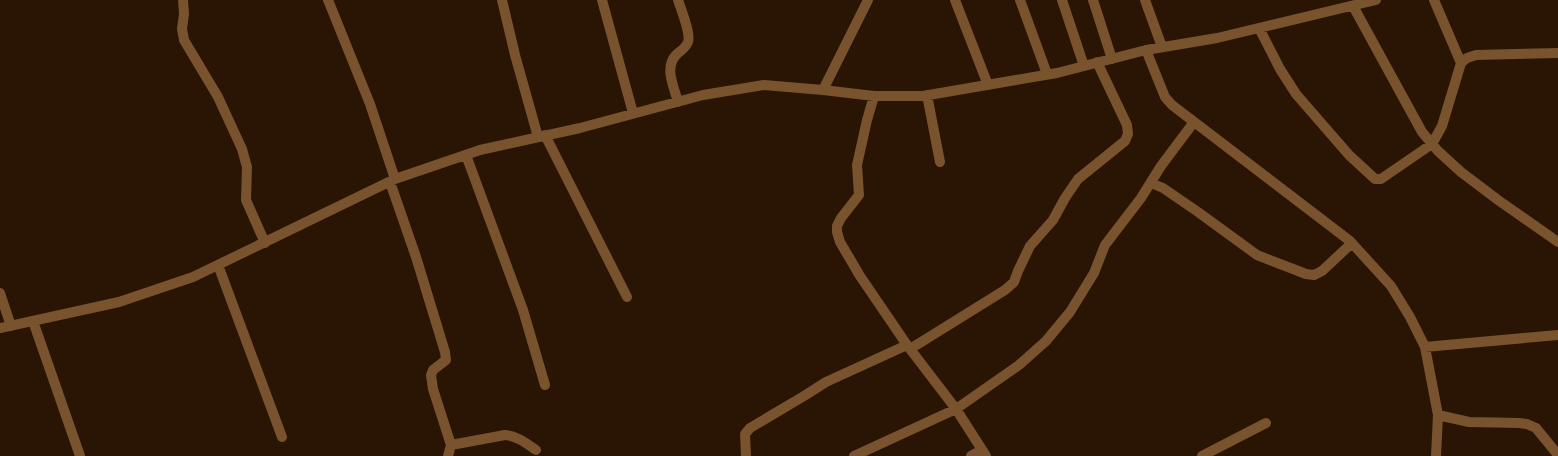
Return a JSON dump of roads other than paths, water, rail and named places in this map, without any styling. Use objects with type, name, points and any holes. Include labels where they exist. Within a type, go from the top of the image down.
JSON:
[{"type":"street","points":[[183,0],[182,29],[184,40],[218,97],[242,149],[247,167],[246,200],[264,243]]},
{"type":"street","points":[[328,0],[370,104],[392,181],[445,352],[446,360],[433,370],[431,375],[433,389],[451,445],[448,456]]},
{"type":"street","points":[[502,0],[515,55],[542,136],[627,297]]},
{"type":"street","points":[[602,0],[633,114]]},
{"type":"street","points":[[678,0],[689,41],[684,48],[675,55],[670,64],[670,75],[678,102]]},
{"type":"street","points":[[823,90],[868,0]]},
{"type":"street","points":[[955,0],[988,85]]},
{"type":"street","points":[[1020,0],[1047,74]]},
{"type":"street","points":[[1062,0],[1084,66]]},
{"type":"street","points":[[1093,0],[1112,59]]},
{"type":"street","points":[[1145,0],[1162,47]]},
{"type":"street","points":[[0,328],[119,302],[193,277],[392,181],[480,150],[633,114],[703,95],[764,85],[874,96],[896,97],[927,95],[1047,74],[1146,50],[1217,38],[1376,0]]},
{"type":"street","points":[[1434,0],[1462,63]]},
{"type":"street","points":[[1354,6],[1422,132],[1432,144],[1461,172],[1558,242]]},
{"type":"street","points":[[1259,28],[1280,69],[1296,94],[1349,155],[1374,179],[1381,179],[1432,144],[1442,126],[1462,63],[1467,58],[1476,55],[1558,53]]},
{"type":"street","points":[[1146,50],[1166,97],[1172,105],[1352,243],[1391,286],[1410,316],[1425,347],[1438,415],[1436,456]]},
{"type":"street","points":[[746,456],[745,434],[750,428],[826,382],[908,347],[1005,290],[1014,282],[1030,246],[1053,220],[1065,198],[1078,179],[1125,141],[1128,134],[1127,125],[1097,62]]},
{"type":"street","points":[[927,95],[940,162]]},
{"type":"street","points":[[874,96],[866,120],[857,165],[860,195],[841,218],[837,232],[840,242],[860,276],[908,347],[956,409],[984,453],[971,456]]},
{"type":"street","points":[[854,456],[956,409],[1019,365],[1046,341],[1070,312],[1094,273],[1105,245],[1194,122]]},
{"type":"street","points":[[466,155],[523,310],[545,385]]},
{"type":"street","points":[[1151,183],[1163,188],[1257,255],[1306,274],[1314,275],[1322,271],[1352,243]]},
{"type":"street","points":[[218,265],[282,437]]},
{"type":"street","points":[[0,293],[11,326]]},
{"type":"street","points":[[33,321],[80,456]]},
{"type":"street","points":[[1425,347],[1558,336]]},
{"type":"street","points":[[1438,415],[1469,422],[1527,424],[1536,428],[1558,455]]},
{"type":"street","points":[[1202,456],[1218,452],[1266,423]]},
{"type":"street","points":[[451,445],[505,435],[512,436],[525,442],[536,450]]}]
